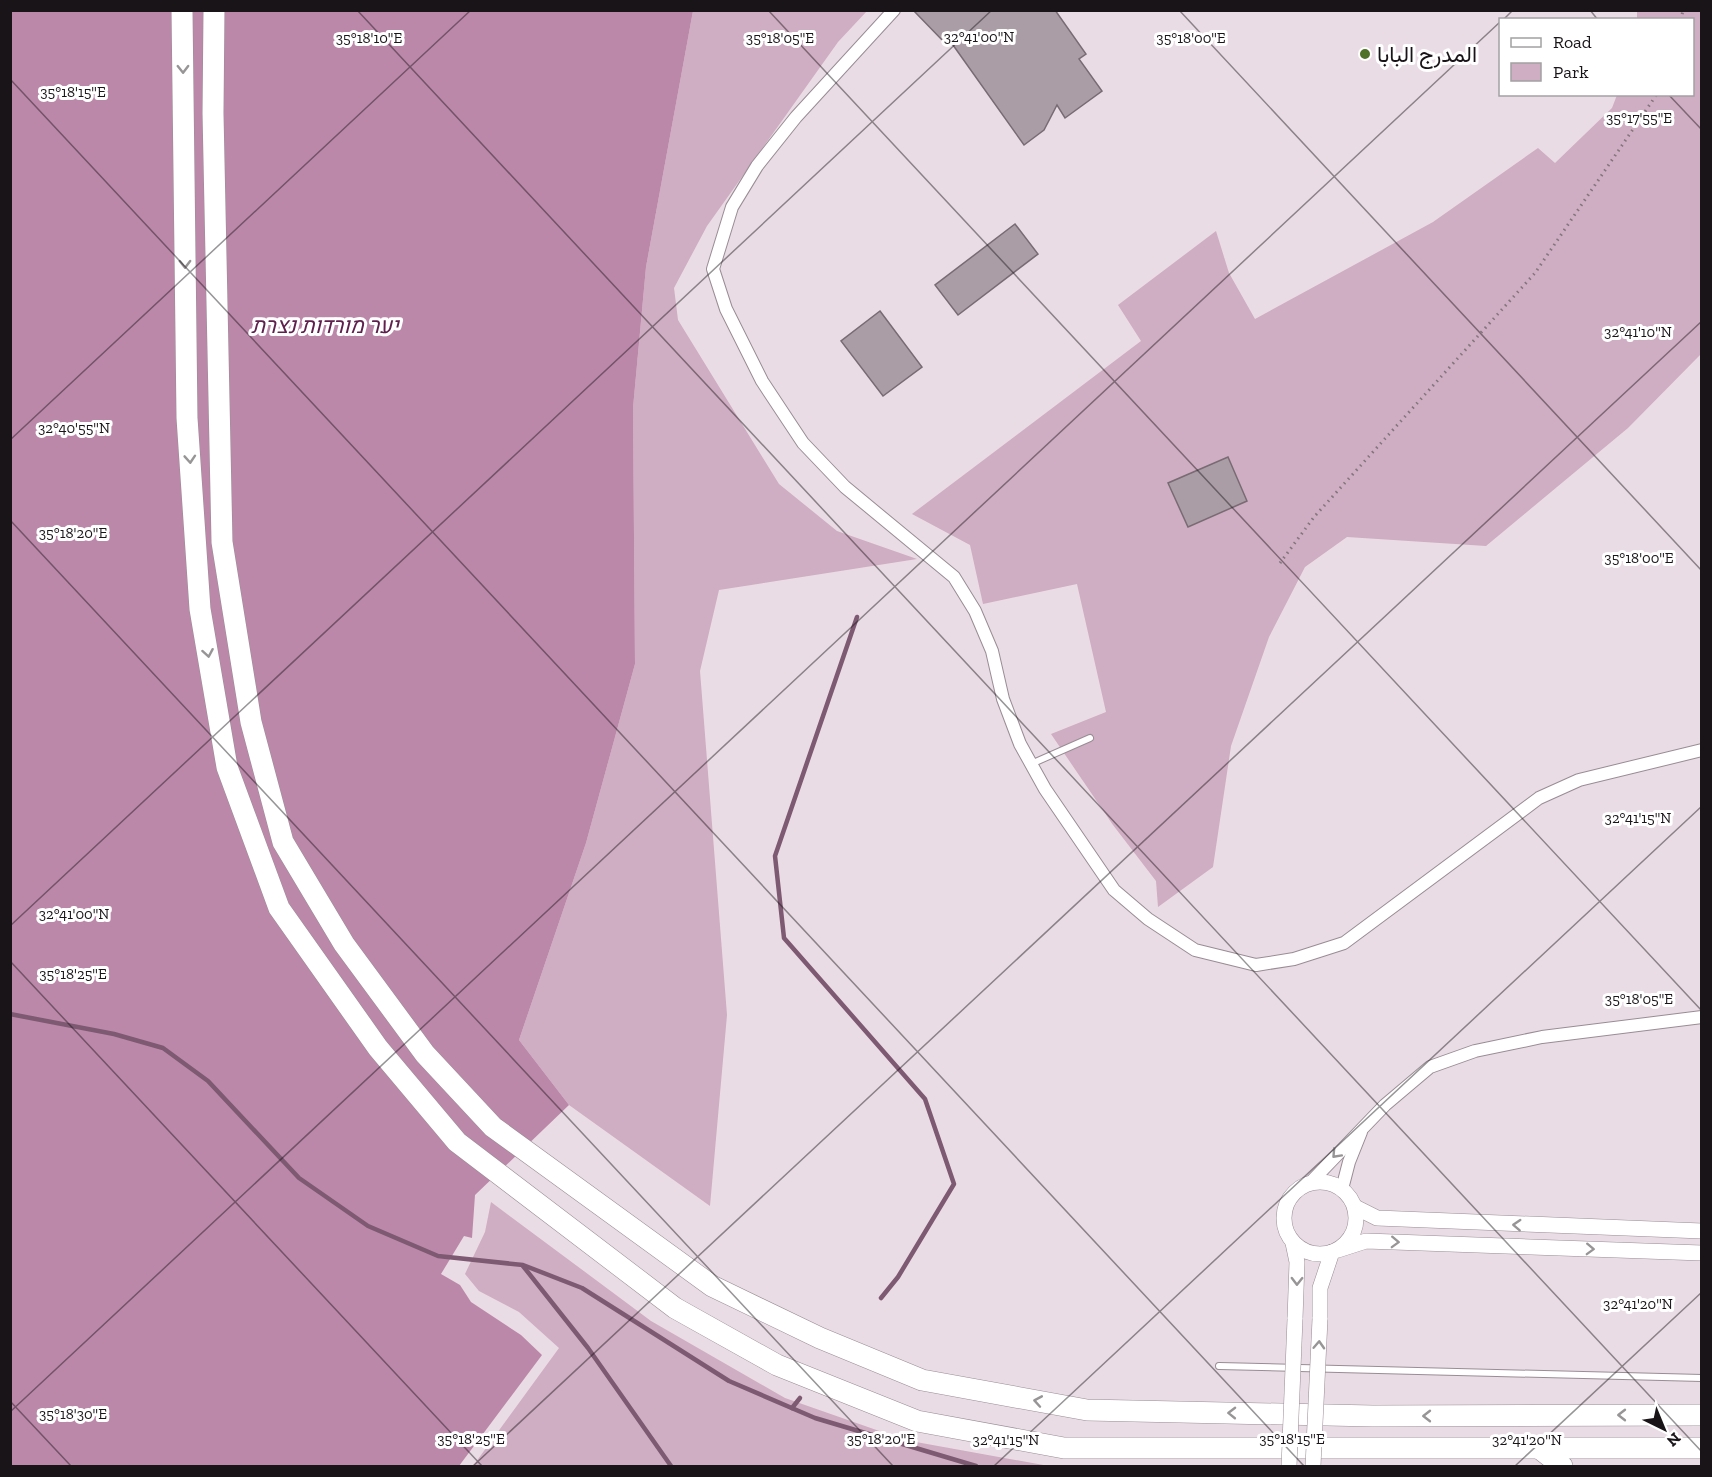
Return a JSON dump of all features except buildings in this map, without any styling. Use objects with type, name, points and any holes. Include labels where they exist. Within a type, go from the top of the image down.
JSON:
[{"type":"highway","points":[[182,10],[187,418],[201,609],[227,767],[279,908],[378,1048],[457,1142],[675,1308],[777,1365],[917,1421],[1064,1448],[1701,1448]]},
{"type":"highway","points":[[214,10],[213,125],[222,542],[251,722],[283,842],[326,914],[344,944],[425,1054],[493,1127],[712,1286],[820,1338],[922,1380],[1087,1410],[1373,1416],[1701,1415]]},
{"type":"highway","points":[[1539,1448],[1562,1467]]},
{"type":"highway","points":[[1615,1467],[1635,1449]]},
{"type":"street","points":[[894,10],[796,117],[757,166],[732,207],[713,269],[726,309],[762,381],[803,443],[845,487],[954,577],[975,611],[987,641],[1003,699],[1020,744],[1114,890],[1148,919],[1195,950],[1256,965],[1294,959],[1344,943],[1539,798],[1579,780],[1701,750]]},
{"type":"street","points":[[1288,1467],[1297,1262],[1293,1243],[1287,1233],[1285,1209],[1290,1198],[1309,1184],[1364,1126],[1430,1067],[1475,1051],[1542,1037],[1701,1017]]},
{"type":"street","points":[[1342,1189],[1349,1162],[1364,1126]]},
{"type":"street","points":[[1309,1184],[1321,1182],[1342,1189],[1354,1207],[1377,1218],[1701,1231]]},
{"type":"street","points":[[1313,1467],[1320,1288],[1335,1251],[1348,1242],[1354,1231],[1354,1207]]},
{"type":"street","points":[[1293,1243],[1314,1254],[1335,1251],[1366,1240],[1701,1253]]},
{"type":"lane","points":[[1031,764],[1090,738]]},
{"type":"lane","points":[[1220,1366],[1701,1378]]},
{"type":"path","points":[[1280,563],[1314,517],[1535,273],[1656,96]]},
{"type":"green space","name":"יער מורדות נצרת","points":[[10,11],[693,11],[646,267],[633,408],[635,664],[586,843],[519,1040],[569,1105],[475,1195],[472,1238],[464,1236],[441,1274],[460,1285],[471,1302],[521,1335],[542,1355],[459,1466],[11,1466]]},
{"type":"green space","points":[[693,11],[867,11],[838,42],[707,226],[674,288],[678,320],[779,484],[837,531],[917,559],[719,590],[700,671],[727,1015],[710,1206],[569,1105],[519,1040],[586,843],[635,664],[633,408],[646,267]]},
{"type":"green space","points":[[1637,11],[1701,11],[1701,354],[1628,428],[1486,546],[1347,537],[1305,567],[1269,637],[1231,746],[1213,867],[1158,907],[1156,881],[1113,825],[1051,734],[1106,712],[1077,584],[983,604],[970,545],[912,514],[1141,341],[1118,305],[1216,231],[1229,273],[1255,319],[1433,222],[1538,148],[1555,163],[1612,108],[1617,96],[1694,96],[1694,18],[1637,18]]},
{"type":"green space","points":[[491,1202],[651,1321],[785,1398],[905,1440],[1049,1466],[473,1466],[559,1348],[519,1312],[479,1291],[465,1274],[485,1232]]},
{"type":"waterway","points":[[857,617],[775,856],[784,938],[925,1099],[954,1184],[898,1277],[881,1298]]},
{"type":"waterway","points":[[10,1014],[114,1034],[163,1048],[208,1081],[299,1178],[368,1226],[438,1256],[523,1265],[582,1288],[729,1381],[815,1418],[976,1466]]},
{"type":"waterway","points":[[523,1266],[588,1348],[671,1466]]},
{"type":"waterway","points":[[792,1408],[800,1398]]},
{"type":"place","name":"المدرج البابا","points":[[1365,54]]}]
